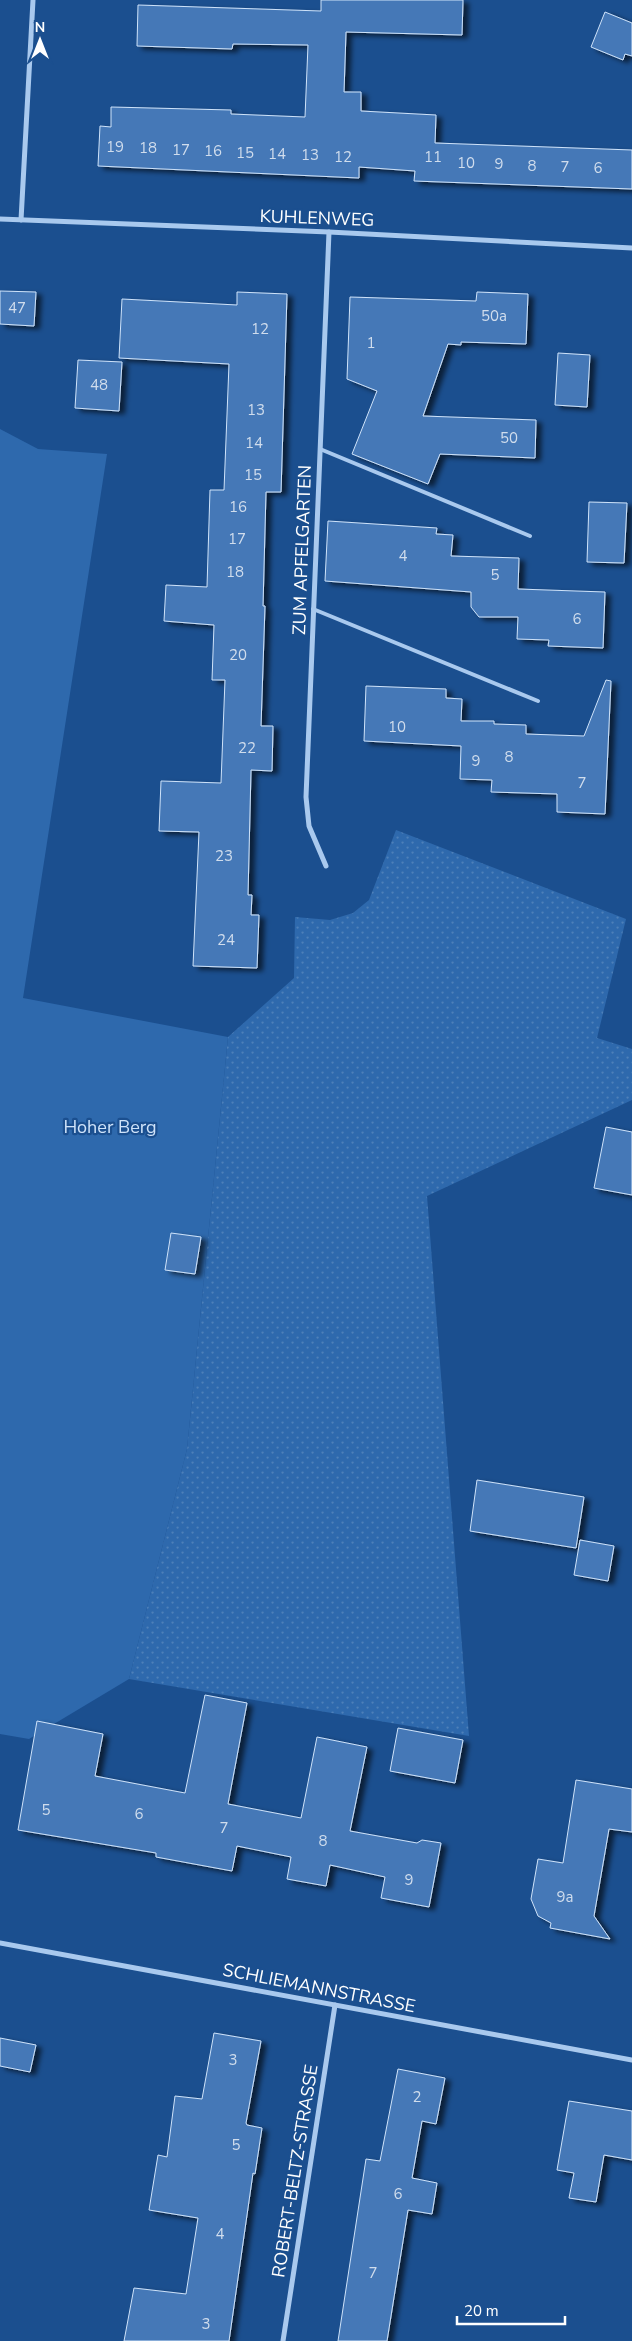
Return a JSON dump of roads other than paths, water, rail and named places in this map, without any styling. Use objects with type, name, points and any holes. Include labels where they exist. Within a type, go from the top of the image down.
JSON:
[{"type":"street","points":[[22,220],[33,0]]},
{"type":"street","name":"KUHLENWEG","points":[[0,219],[329,232],[632,248]]},
{"type":"street","name":"ZUM APFELGARTEN","points":[[326,866],[309,826],[306,798],[329,232]]},
{"type":"street","name":"SCHLIEMANNSTRASSE","points":[[0,1943],[632,2060]]},
{"type":"street","name":"ROBERT-BELTZ-STRASSE","points":[[283,2341],[335,2005]]},
{"type":"lane","points":[[320,449],[530,536]]},
{"type":"lane","points":[[313,609],[538,701]]},
{"type":"park label","name":"Hoher Berg","points":[[110,1127]]}]
